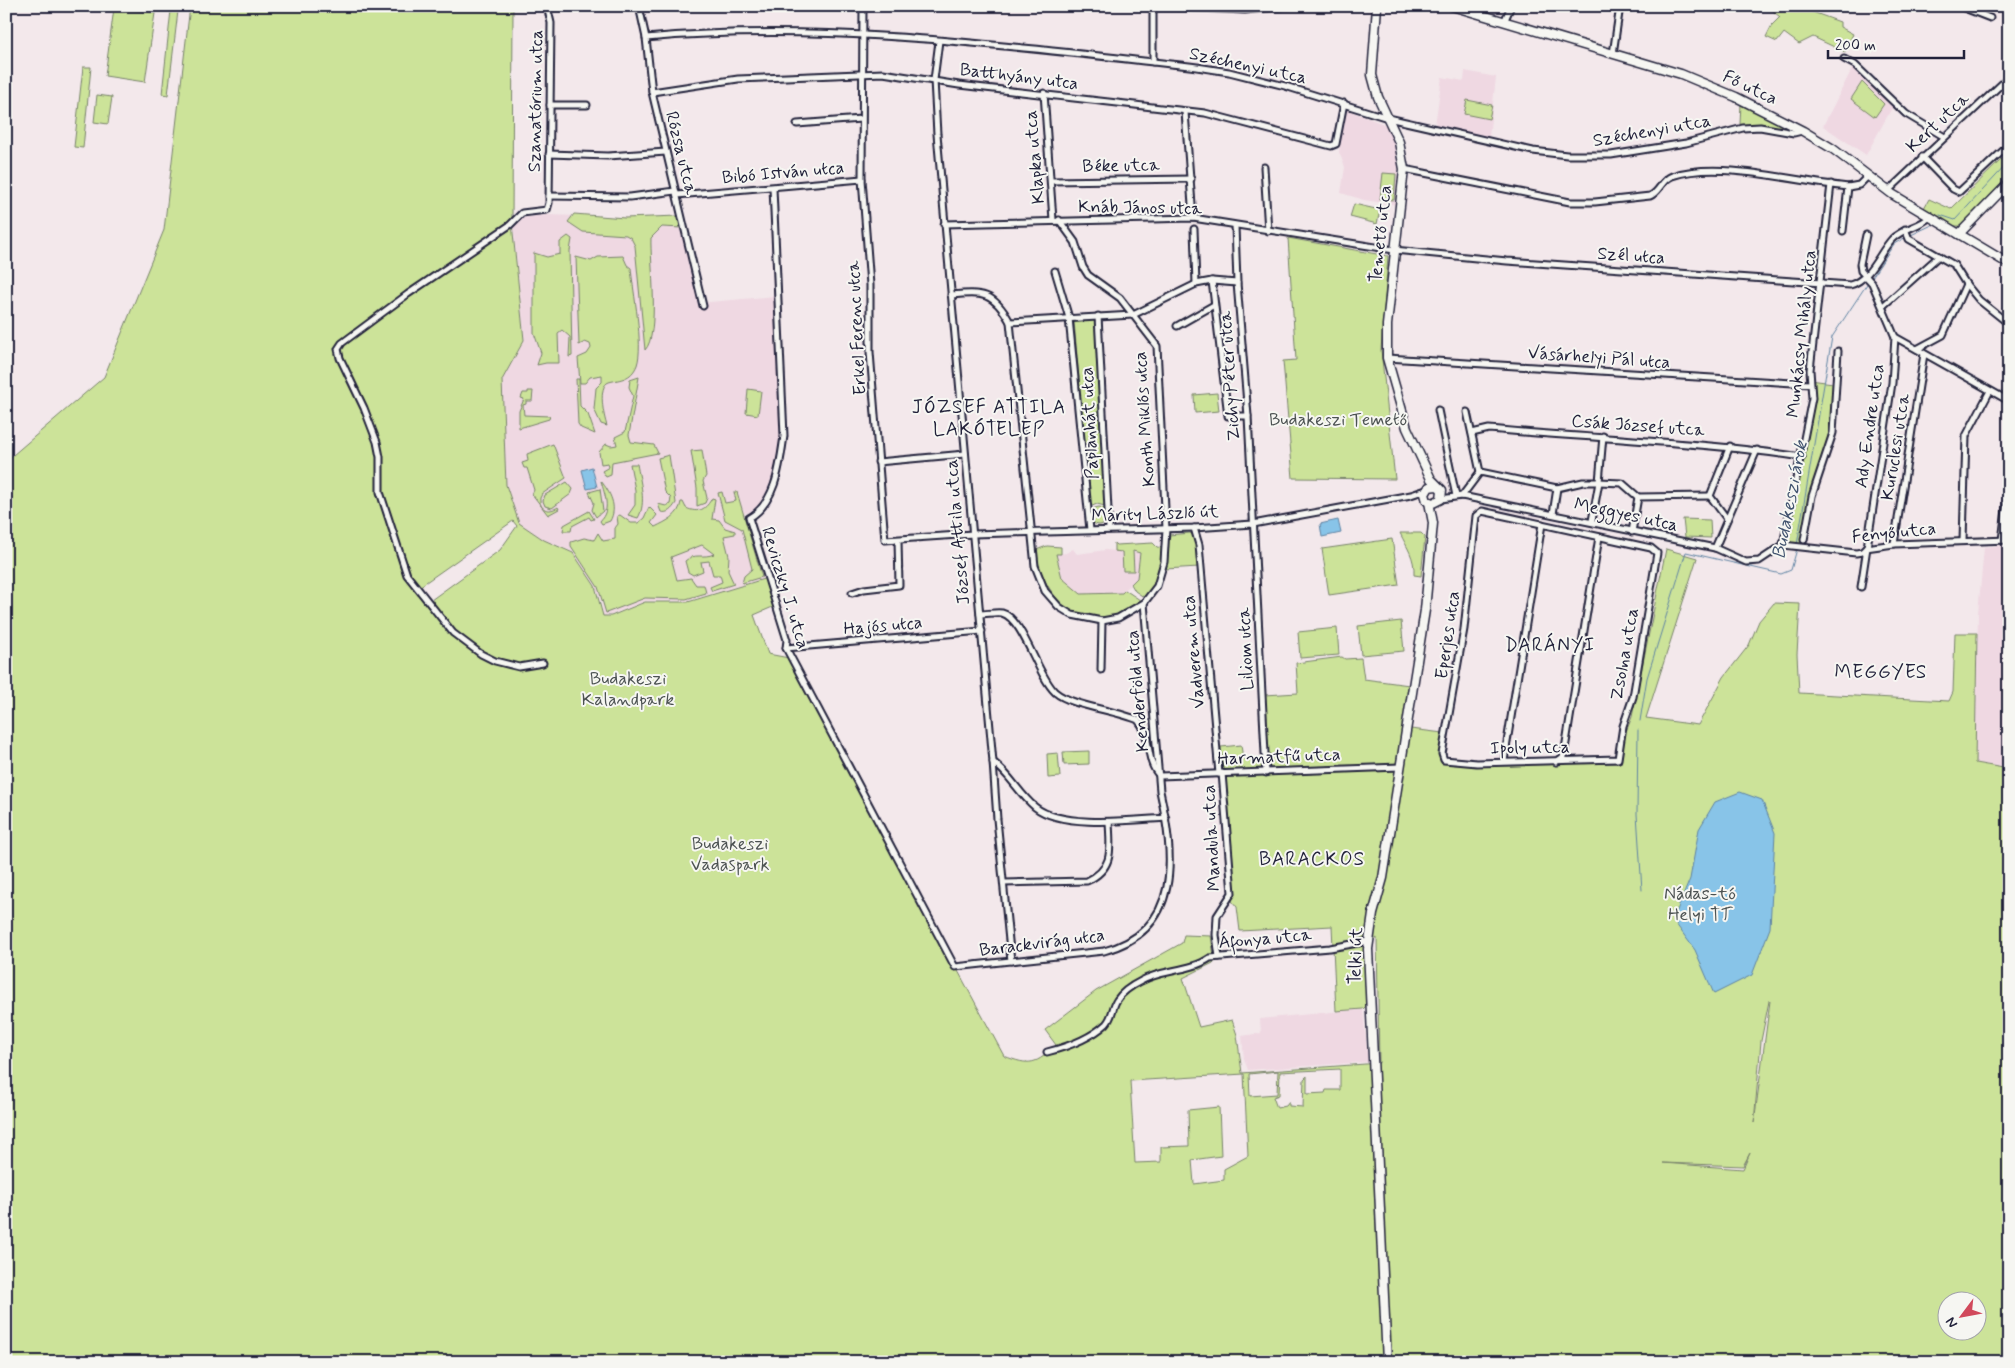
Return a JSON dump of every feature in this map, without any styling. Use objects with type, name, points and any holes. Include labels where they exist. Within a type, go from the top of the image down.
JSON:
[{"type":"main road","name":"Temető utca","points":[[1377,6],[1372,75],[1378,97],[1399,142],[1404,169],[1387,325],[1387,358],[1407,428],[1424,465],[1439,488]]},
{"type":"main road","name":"Fő utca","points":[[1452,6],[1698,81],[1803,131],[1844,157],[1888,191],[2009,264]]},
{"type":"main road","points":[[1959,234],[2009,183]]},
{"type":"main road","name":"Temető utca","points":[[1424,465],[1427,500]]},
{"type":"main road","points":[[1426,489],[1439,488],[1440,500],[1433,524]]},
{"type":"main road","points":[[1433,524],[1427,500],[1440,500]]},
{"type":"main road","name":"Telki út","points":[[1388,1362],[1377,1172],[1369,941],[1383,878],[1418,657],[1432,556],[1433,524]]},
{"type":"street","name":"Szanatórium utca","points":[[547,6],[551,23],[549,196]]},
{"type":"street","name":"Rózsa utca","points":[[639,6],[646,38],[652,92],[703,306]]},
{"type":"street","name":"Erkel Ferenc utca","points":[[863,6],[862,179],[870,284],[870,352],[885,540],[898,540]]},
{"type":"street","points":[[1153,62],[1152,6],[1245,10],[1290,6]]},
{"type":"street","points":[[1504,22],[1510,6]]},
{"type":"street","points":[[1613,54],[1620,6]]},
{"type":"street","points":[[1959,6],[1990,18]]},
{"type":"street","name":"Széchenyi utca","points":[[646,38],[721,34],[863,34],[1153,62],[1229,72],[1344,103],[1388,118],[1533,151],[1567,156],[1611,155],[1686,143],[1743,128],[1760,127],[1794,133],[1803,131]]},
{"type":"street","name":"József Attila utca","points":[[939,41],[934,80],[944,224],[1011,961]]},
{"type":"street","points":[[1844,59],[1855,65],[1906,114],[1944,136]]},
{"type":"street","name":"Batthyány utca","points":[[652,92],[738,79],[883,73],[1230,118],[1331,146],[1336,144],[1344,103]]},
{"type":"street","name":"Kert utca","points":[[1888,191],[1944,136],[2009,77]]},
{"type":"street","name":"Klapka utca","points":[[1044,93],[1056,220]]},
{"type":"street","points":[[550,105],[587,105]]},
{"type":"street","points":[[1185,112],[1193,218]]},
{"type":"street","points":[[798,124],[861,119]]},
{"type":"street","points":[[1922,157],[1953,189],[1959,192],[2009,145]]},
{"type":"street","points":[[549,154],[608,156],[666,152]]},
{"type":"street","points":[[1264,167],[1268,231]]},
{"type":"street","points":[[1404,169],[1570,202],[1604,202],[1650,196],[1656,194],[1665,180],[1690,172],[1732,170],[1848,187],[1859,185],[1868,176]]},
{"type":"street","name":"Bibó István utca","points":[[549,196],[630,197],[773,188],[862,179]]},
{"type":"street","name":"Béke utca","points":[[1051,181],[1190,179]]},
{"type":"street","name":"Munkácsy Mihály utca","points":[[1783,545],[1802,457],[1812,398],[1810,370],[1831,184]]},
{"type":"street","points":[[1843,231],[1848,187]]},
{"type":"street","name":"Reviczky J. utca","points":[[773,188],[784,436],[779,473],[758,512],[749,518],[787,640],[786,648],[955,967]]},
{"type":"street","points":[[543,663],[520,667],[495,661],[481,654],[453,633],[407,575],[380,492],[380,457],[377,442],[338,349],[342,343],[408,294],[510,225],[522,213],[547,210],[549,196]]},
{"type":"street","points":[[1864,276],[1891,240],[1905,230],[1922,223],[1930,217]]},
{"type":"street","name":"Knáb János utca","points":[[944,224],[1193,218],[1394,250]]},
{"type":"street","points":[[1056,220],[1067,229],[1088,275],[1120,298],[1133,315]]},
{"type":"street","points":[[1067,229],[1068,220]]},
{"type":"street","name":"Zichy Péter utca","points":[[1235,226],[1237,283],[1248,416],[1253,524]]},
{"type":"street","points":[[1194,229],[1196,284]]},
{"type":"street","points":[[1905,230],[1909,239],[1954,264],[1966,284],[1979,300],[2009,324]]},
{"type":"street","points":[[1864,276],[1860,264],[1866,234]]},
{"type":"street","name":"Szél utca","points":[[1394,250],[1594,267],[1850,285],[1864,276]]},
{"type":"street","points":[[1883,306],[1939,256]]},
{"type":"street","points":[[1055,271],[1069,318],[1090,530]]},
{"type":"street","name":"Ady Endre utca","points":[[1861,587],[1892,383],[1895,337],[1872,283],[1864,276]]},
{"type":"street","points":[[1010,322],[1133,315],[1196,284],[1212,282],[1237,283]]},
{"type":"street","points":[[1212,282],[1228,416],[1248,416]]},
{"type":"street","points":[[1917,349],[1943,335],[1966,284]]},
{"type":"street","points":[[951,295],[985,294],[994,299],[1010,322],[1016,360],[1035,566],[1045,591],[1059,607],[1072,615],[1102,621],[1118,618],[1144,603]]},
{"type":"street","points":[[1177,326],[1214,305]]},
{"type":"street","name":"Konth Miklós utca","points":[[1133,315],[1152,337],[1157,346],[1166,529],[1162,576],[1144,603]]},
{"type":"street","name":"Paplanhát utca","points":[[1098,316],[1109,529]]},
{"type":"street","points":[[1895,337],[2009,401]]},
{"type":"street","points":[[1804,540],[1812,496],[1833,433],[1838,351]]},
{"type":"street","name":"Kuruclesi utca","points":[[1894,544],[1924,354]]},
{"type":"street","name":"Vásárhelyi Pál utca","points":[[1387,358],[1810,384]]},
{"type":"street","points":[[1963,541],[1966,436],[1990,391]]},
{"type":"street","points":[[1438,410],[1459,496]]},
{"type":"street","points":[[1467,412],[1480,472]]},
{"type":"street","name":"Csák József utca","points":[[1472,433],[1489,429],[1602,436],[1730,446],[1802,457]]},
{"type":"street","points":[[1592,521],[1599,482],[1602,436]]},
{"type":"street","points":[[1710,496],[1730,446]]},
{"type":"street","points":[[1715,548],[1757,450]]},
{"type":"street","points":[[878,462],[965,454]]},
{"type":"street","points":[[1459,496],[1480,472]]},
{"type":"street","points":[[1480,472],[1557,488],[1583,482],[1622,484],[1638,497],[1710,496]]},
{"type":"street","points":[[2002,540],[2009,487]]},
{"type":"street","name":"Meggyes utca","points":[[1439,488],[1459,496],[1592,521],[1632,532],[1715,548],[1746,562],[1755,562],[1783,545]]},
{"type":"street","points":[[1553,514],[1557,488]]},
{"type":"street","name":"Márity László út","points":[[898,540],[1031,531],[1166,529],[1253,524],[1411,495],[1426,489]]},
{"type":"street","name":"Márity László út","points":[[1411,495],[1427,500]]},
{"type":"street","name":"Meggyes utca","points":[[1440,500],[1459,496]]},
{"type":"street","points":[[1710,496],[1726,519]]},
{"type":"street","points":[[1632,532],[1638,497]]},
{"type":"street","name":"Eperjes utca","points":[[1444,760],[1442,754],[1464,630],[1478,512],[1497,513],[1540,523]]},
{"type":"street","points":[[1504,761],[1540,523],[1540,512]]},
{"type":"street","points":[[1540,523],[1599,537],[1566,749],[1563,757],[1556,762]]},
{"type":"street","name":"Liliom utca","points":[[1253,524],[1266,773]]},
{"type":"street","name":"Vadverem utca","points":[[1194,528],[1199,545],[1220,774]]},
{"type":"street","name":"Zsolna utca","points":[[1599,537],[1651,548],[1657,553],[1633,697],[1623,726],[1618,759]]},
{"type":"street","points":[[852,593],[864,589],[899,586],[898,540]]},
{"type":"street","name":"Fenyő utca","points":[[1783,545],[1856,553],[1862,552],[1866,548],[1894,544],[2009,540]]},
{"type":"street","name":"Kenderföld utca","points":[[1144,603],[1160,776]]},
{"type":"street","points":[[980,614],[1001,612],[1012,618],[1046,680],[1055,692],[1066,699],[1138,720],[1147,734],[1153,765],[1160,776]]},
{"type":"street","points":[[1102,621],[1102,670]]},
{"type":"street","name":"Hajós utca","points":[[786,648],[982,631]]},
{"type":"street","name":"Ipoly utca","points":[[1444,760],[1478,763],[1618,759]]},
{"type":"street","points":[[994,762],[1020,792],[1043,812],[1067,818],[1109,822],[1166,818]]},
{"type":"street","name":"Harmatfű utca","points":[[1160,776],[1400,767]]},
{"type":"street","name":"Mandula utca","points":[[1219,957],[1216,935],[1218,916],[1232,894],[1220,774]]},
{"type":"street","name":"Barackvirág utca","points":[[955,967],[1104,951],[1122,946],[1141,934],[1156,916],[1166,894],[1170,876],[1166,818],[1160,776]]},
{"type":"street","points":[[1004,883],[1087,880],[1098,876],[1104,869],[1110,855],[1109,822]]},
{"type":"street","name":"Áfonya utca","points":[[1047,1052],[1069,1045],[1106,1024],[1116,1001],[1124,992],[1142,980],[1219,957],[1330,948],[1369,941]]},
{"type":"shaded area","points":[[1853,67],[1893,106],[1866,155],[1823,126]]},
{"type":"shaded area","points":[[1465,71],[1496,77],[1489,137],[1435,125],[1442,77],[1464,81]]},
{"type":"shaded area","points":[[1345,109],[1386,125],[1395,141],[1400,174],[1397,205],[1364,200],[1341,193],[1345,167],[1339,152]]},
{"type":"shaded area","points":[[546,215],[682,219],[699,303],[776,296],[781,438],[777,472],[771,487],[754,512],[745,513],[747,519],[745,522],[746,525],[748,522],[766,578],[688,601],[646,601],[611,615],[603,616],[602,604],[595,585],[573,552],[544,540],[519,523],[506,485],[502,379],[524,340],[513,224],[521,218]]},
{"type":"shaded area","points":[[2009,545],[2009,769],[1975,763],[1978,613],[1984,547]]},
{"type":"shaded area","points":[[1073,549],[1077,554],[1106,550],[1140,553],[1137,578],[1122,593],[1081,594],[1062,578],[1056,554],[1066,553]]},
{"type":"shaded area","points":[[1363,1009],[1368,1062],[1248,1070],[1244,1059],[1242,1036],[1261,1033],[1260,1019]]},
{"type":"green space","points":[[190,6],[513,6],[512,223],[524,340],[502,380],[506,485],[519,523],[544,540],[573,553],[595,586],[603,616],[611,616],[645,602],[688,602],[767,578],[775,606],[754,615],[768,654],[789,658],[1004,1056],[1027,1062],[1038,1060],[1056,1045],[1045,1030],[1096,991],[1182,943],[1184,935],[1211,936],[1215,962],[1183,978],[1199,1027],[1232,1020],[1237,1035],[1242,1073],[1379,1063],[1377,938],[1364,947],[1366,1006],[1363,1009],[1336,1011],[1332,926],[1240,931],[1237,907],[1232,901],[1234,892],[1221,747],[1241,745],[1243,759],[1268,758],[1265,695],[1298,693],[1296,663],[1342,657],[1345,659],[1361,658],[1364,679],[1417,686],[1411,729],[1443,733],[1440,758],[1447,764],[1621,763],[1622,741],[1632,717],[1666,549],[1697,558],[1646,718],[1698,725],[1724,677],[1749,645],[1759,621],[1774,603],[1800,604],[1797,654],[1799,693],[1949,701],[1953,692],[1955,633],[1977,633],[1975,763],[2009,769],[2009,1362],[6,1362],[6,461],[104,377],[164,230]],"holes":[[[513,521],[517,526],[500,550],[431,600],[419,587]],[[1770,1001],[1754,1123],[1761,1041]],[[1340,1069],[1340,1090],[1326,1090],[1325,1093],[1307,1094],[1307,1076],[1304,1079],[1303,1107],[1289,1106],[1289,1102],[1286,1106],[1277,1108],[1273,1097],[1279,1095],[1280,1072]],[[1278,1071],[1277,1094],[1250,1096],[1249,1074]],[[1244,1074],[1248,1156],[1224,1169],[1224,1180],[1194,1184],[1192,1160],[1221,1156],[1219,1107],[1188,1110],[1189,1146],[1161,1147],[1161,1162],[1135,1163],[1130,1081]],[[1750,1153],[1743,1169],[1663,1163],[1743,1166]]]},
{"type":"green space","points":[[1767,6],[1796,6],[1840,22],[1840,27],[1853,34],[1845,52],[1813,37],[1799,44],[1784,33],[1777,42],[1766,37],[1772,25],[1780,17]]},
{"type":"green space","points":[[114,8],[155,13],[145,82],[105,76]]},
{"type":"green space","points":[[171,10],[178,11],[168,95],[162,94]]},
{"type":"green space","points":[[83,67],[91,67],[83,148],[74,147]]},
{"type":"green space","points":[[1862,82],[1884,104],[1875,117],[1851,99]]},
{"type":"green space","points":[[97,95],[112,97],[108,124],[94,122]]},
{"type":"green space","points":[[1467,100],[1492,105],[1489,119],[1464,114]]},
{"type":"green space","points":[[1741,103],[1794,130],[1740,124]]},
{"type":"green space","points":[[2009,152],[2009,176],[1963,226],[1954,226],[1924,208],[1929,199],[1951,209]]},
{"type":"green space","points":[[1383,173],[1396,174],[1394,200],[1380,199]]},
{"type":"green space","points":[[1354,204],[1380,210],[1377,224],[1350,217]]},
{"type":"green space","points":[[574,214],[625,218],[678,216],[682,228],[662,227],[651,238],[653,314],[650,342],[645,350],[635,246],[631,238],[626,235],[583,232],[568,222]]},
{"type":"green space","points":[[568,236],[572,239],[570,251],[572,356],[569,357],[570,337],[562,330],[558,333],[559,363],[537,365],[541,353],[534,333],[534,253],[547,257],[560,254],[560,242]]},
{"type":"green space","name":"Budakeszi Temető","points":[[1288,238],[1388,256],[1381,350],[1395,479],[1293,478],[1283,361],[1296,360]]},
{"type":"green space","points":[[623,256],[627,265],[631,268],[639,332],[639,356],[632,374],[609,382],[603,389],[602,402],[607,426],[601,424],[594,409],[596,388],[602,382],[602,375],[590,377],[585,383],[580,383],[578,358],[587,354],[591,348],[590,344],[585,342],[579,345],[576,257],[591,261],[598,257]]},
{"type":"green space","points":[[1096,320],[1105,506],[1097,504],[1090,507],[1074,321]]},
{"type":"green space","points":[[639,377],[629,435],[631,442],[654,445],[658,453],[612,462],[611,475],[606,477],[602,471],[609,467],[608,463],[601,464],[599,452],[606,444],[611,446],[617,445],[615,437],[625,432],[633,396],[629,387],[630,380]]},
{"type":"green space","points":[[576,379],[579,379],[580,406],[588,414],[595,434],[581,428],[578,424]]},
{"type":"green space","points":[[1810,380],[1833,383],[1833,407],[1803,546],[1788,544],[1783,537],[1811,405]]},
{"type":"green space","points":[[748,389],[761,391],[758,415],[746,413]]},
{"type":"green space","points":[[528,391],[533,391],[532,401],[526,401],[526,404],[523,405],[524,415],[550,416],[549,419],[519,428],[519,411],[524,399],[521,398],[523,393],[528,393]]},
{"type":"green space","points":[[1217,393],[1219,411],[1195,413],[1194,395]]},
{"type":"green space","points":[[553,444],[566,478],[542,494],[540,498],[543,508],[551,510],[558,507],[559,509],[548,515],[532,494],[534,490],[527,468],[524,468],[522,463],[528,461],[527,454]]},
{"type":"green space","points":[[702,450],[706,476],[703,481],[707,498],[705,503],[697,506],[697,488],[691,451]]},
{"type":"green space","points":[[669,455],[676,503],[670,510],[661,512],[658,504],[666,506],[670,504],[671,498],[665,492],[658,458]]},
{"type":"green space","points":[[630,464],[637,464],[641,485],[642,506],[638,518],[628,515],[635,505],[635,490]]},
{"type":"green space","points":[[601,481],[610,495],[613,505],[610,521],[602,524],[600,521],[605,512],[606,502]]},
{"type":"green space","points":[[567,482],[573,489],[571,494],[552,508],[545,506],[543,501],[545,495]]},
{"type":"green space","points":[[600,489],[603,511],[596,517],[592,510],[594,503],[589,492]]},
{"type":"green space","points":[[722,492],[725,503],[736,501],[734,492],[737,492],[762,577],[742,583],[744,576],[752,569],[742,529],[725,520],[718,493]]},
{"type":"green space","points":[[712,498],[715,499],[712,519],[719,520],[725,528],[735,531],[735,534],[724,536],[729,556],[728,571],[734,584],[712,591],[710,587],[722,582],[720,575],[713,575],[709,561],[701,562],[703,571],[693,575],[688,572],[685,561],[689,558],[714,554],[702,545],[671,557],[677,580],[691,578],[696,585],[704,585],[706,593],[686,599],[645,598],[606,613],[598,587],[571,546],[571,542],[584,538],[594,540],[598,533],[603,541],[615,539],[615,528],[618,524],[617,516],[620,515],[631,523],[638,523],[644,518],[649,507],[657,515],[651,523],[655,527],[675,514],[681,502],[683,502],[686,508],[695,511],[705,508]]},
{"type":"green space","points":[[1099,507],[1105,510],[1108,516],[1105,522],[1099,525],[1093,522],[1090,516],[1093,510]]},
{"type":"green space","points":[[589,511],[594,519],[591,520],[589,517],[572,526],[571,531],[563,531],[564,525]]},
{"type":"green space","points":[[1683,519],[1710,520],[1711,538],[1685,537]]},
{"type":"green space","points":[[1190,533],[1196,538],[1199,567],[1165,569],[1169,535]]},
{"type":"green space","points":[[1400,533],[1421,533],[1425,537],[1421,576],[1414,575],[1412,558]]},
{"type":"green space","points":[[1392,539],[1399,585],[1329,595],[1322,549]]},
{"type":"green space","points":[[1114,543],[1116,545],[1153,543],[1157,547],[1164,548],[1158,574],[1145,598],[1135,591],[1131,584],[1137,578],[1140,553],[1133,551],[1134,571],[1123,571],[1122,552],[1114,551]]},
{"type":"green space","points":[[1047,546],[1061,547],[1061,554],[1056,554],[1062,578],[1081,594],[1122,593],[1125,590],[1143,602],[1122,613],[1105,618],[1086,616],[1074,612],[1055,596],[1042,575],[1036,550]]},
{"type":"green space","points":[[1401,621],[1404,651],[1361,655],[1358,626]]},
{"type":"green space","points":[[1337,628],[1339,655],[1300,658],[1298,632]]},
{"type":"green space","points":[[1089,751],[1089,764],[1064,765],[1063,752]]},
{"type":"green space","points":[[1058,753],[1060,777],[1048,778],[1047,754]]},
{"type":"water","points":[[592,467],[597,487],[587,489],[582,470]]},
{"type":"water","points":[[1338,520],[1341,533],[1322,537],[1320,524]]},
{"type":"water","points":[[1740,792],[1762,800],[1775,833],[1770,928],[1752,975],[1714,994],[1695,950],[1673,920],[1690,879],[1699,829],[1715,802]]},
{"type":"waterway","name":"Budakeszi árok","points":[[1940,215],[1955,220],[2009,162]]},
{"type":"waterway","name":"Budakeszi árok","points":[[1911,235],[1934,224]]},
{"type":"waterway","name":"Budakeszi árok","points":[[1872,277],[1894,244],[1906,237]]},
{"type":"waterway","name":"Budakeszi árok","points":[[1797,545],[1832,337],[1867,284]]},
{"type":"waterway","name":"Budakeszi árok","points":[[1640,721],[1647,678],[1686,552],[1781,574],[1791,570],[1797,549]]},
{"type":"waterway","name":"Budakeszi árok","points":[[1638,730],[1637,814],[1642,890]]},
{"type":"district","name":"JÓZSEF ATTILA LAKÓTELEP","points":[[989,418]]},
{"type":"district","name":"DARÁNYI","points":[[1550,645]]},
{"type":"district","name":"MEGGYES","points":[[1881,672]]},
{"type":"district","name":"BARACKOS","points":[[1312,859]]},
{"type":"park label","name":"Budakeszi Kalandpark","points":[[628,690]]},
{"type":"park label","name":"Budakeszi Vadaspark","points":[[730,854]]},
{"type":"park label","name":"Nádas-tó Helyi TT","points":[[1700,904]]}]
